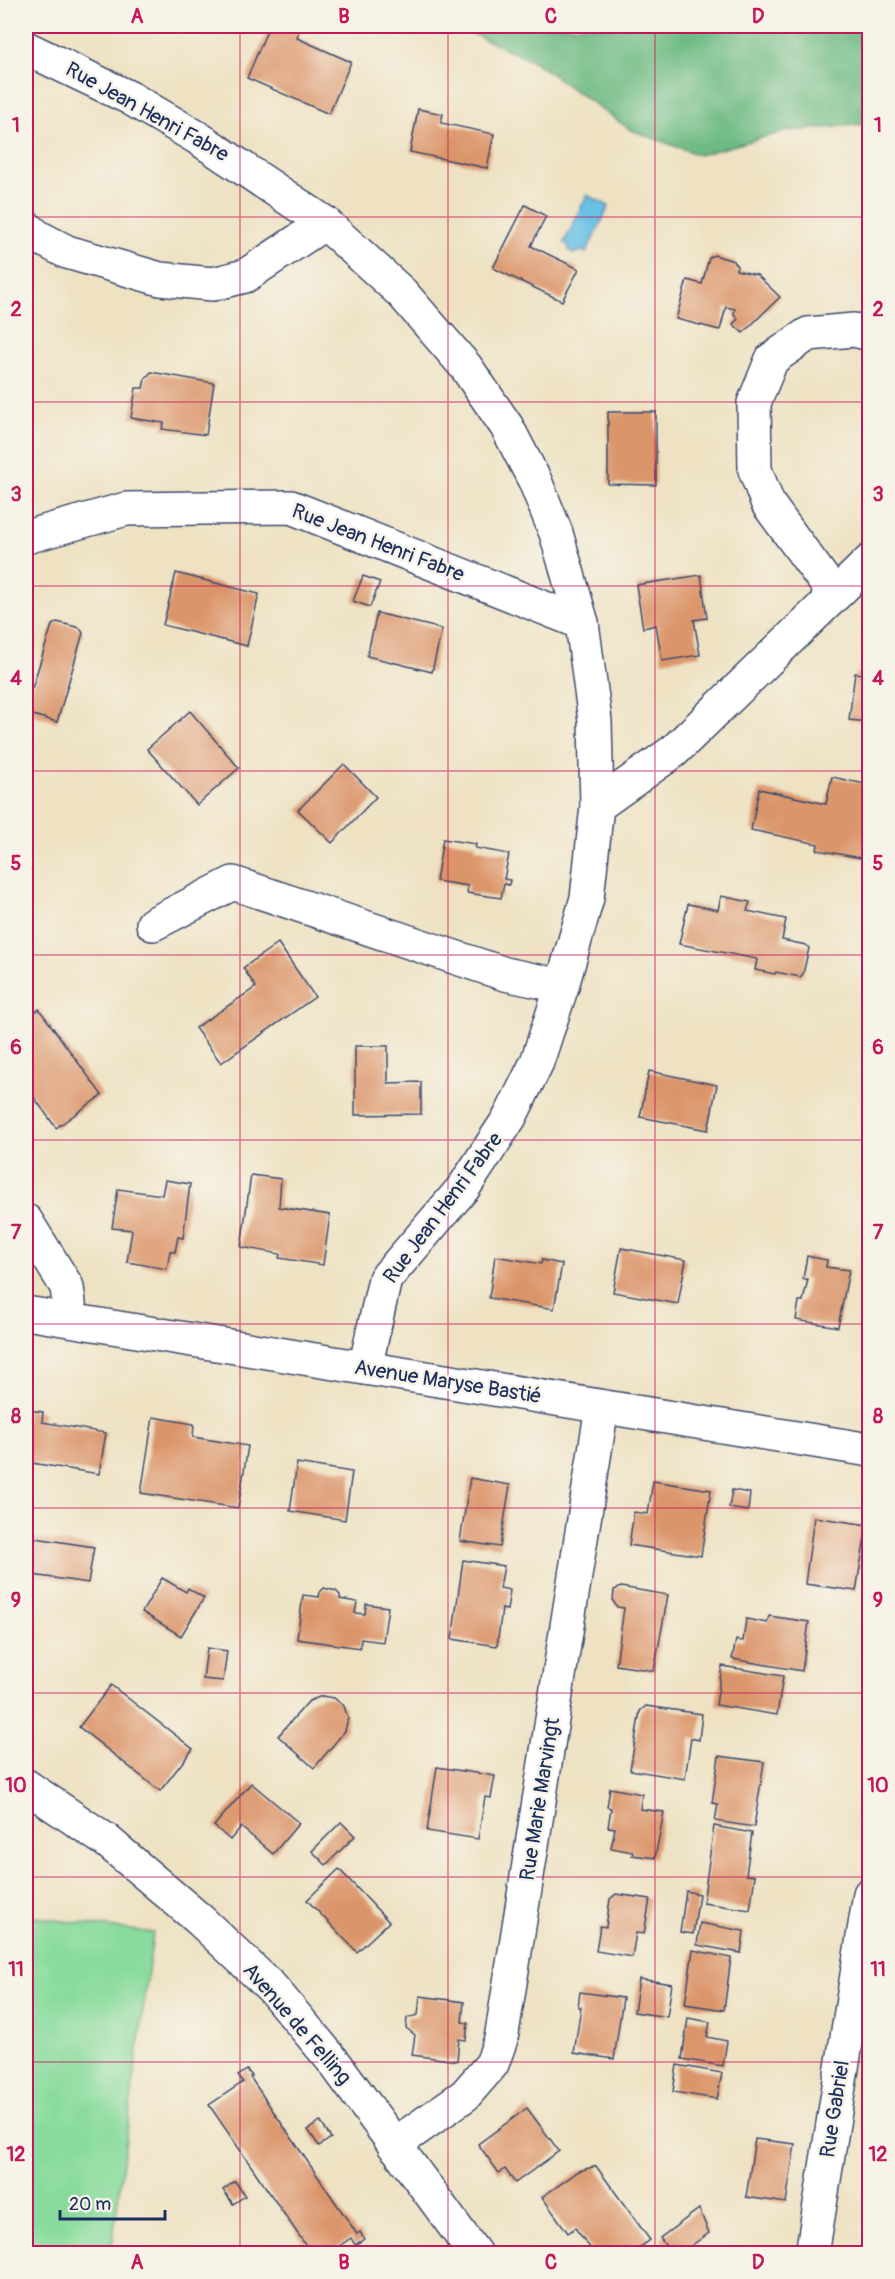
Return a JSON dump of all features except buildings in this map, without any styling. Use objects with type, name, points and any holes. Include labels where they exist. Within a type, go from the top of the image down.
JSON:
[{"type":"street","name":"Rue Jean Henri Fabre","points":[[26,48],[130,98],[257,176],[325,223],[402,293],[466,367],[507,427],[535,481],[556,533],[582,623],[595,721],[597,806],[587,898],[562,986],[537,1062],[510,1117],[464,1187],[385,1279],[365,1368]]},
{"type":"street","points":[[26,227],[38,237],[67,252],[160,279],[213,284],[245,276],[325,223]]},
{"type":"street","points":[[834,594],[768,504],[755,470],[754,403],[772,359],[808,334],[854,330],[870,334]]},
{"type":"street","name":"Rue Jean Henri Fabre","points":[[26,537],[126,509],[291,507],[582,623]]},
{"type":"street","points":[[597,806],[674,751],[870,561]]},
{"type":"street","points":[[153,924],[233,883],[505,974],[562,986]]},
{"type":"street","points":[[26,1221],[67,1287],[71,1320]]},
{"type":"street","name":"Avenue Maryse Bastié","points":[[26,1313],[870,1450]]},
{"type":"street","name":"Rue Marie Marvingt","points":[[394,2145],[465,2095],[492,2064],[501,2039],[602,1407]]},
{"type":"street","name":"Avenue de Felling","points":[[26,1786],[107,1841],[200,1920],[272,1988],[334,2062],[475,2253]]},
{"type":"street","name":"Rue Gabriel","points":[[812,2253],[870,1894]]},
{"type":"green space","points":[[456,26],[869,26],[869,124],[787,131],[699,155],[631,130],[534,62]]},
{"type":"green space","points":[[26,1916],[153,1933],[111,2253],[26,2253]]},
{"type":"water","points":[[587,195],[609,206],[586,253],[582,251],[573,254],[568,245],[564,243]]}]
